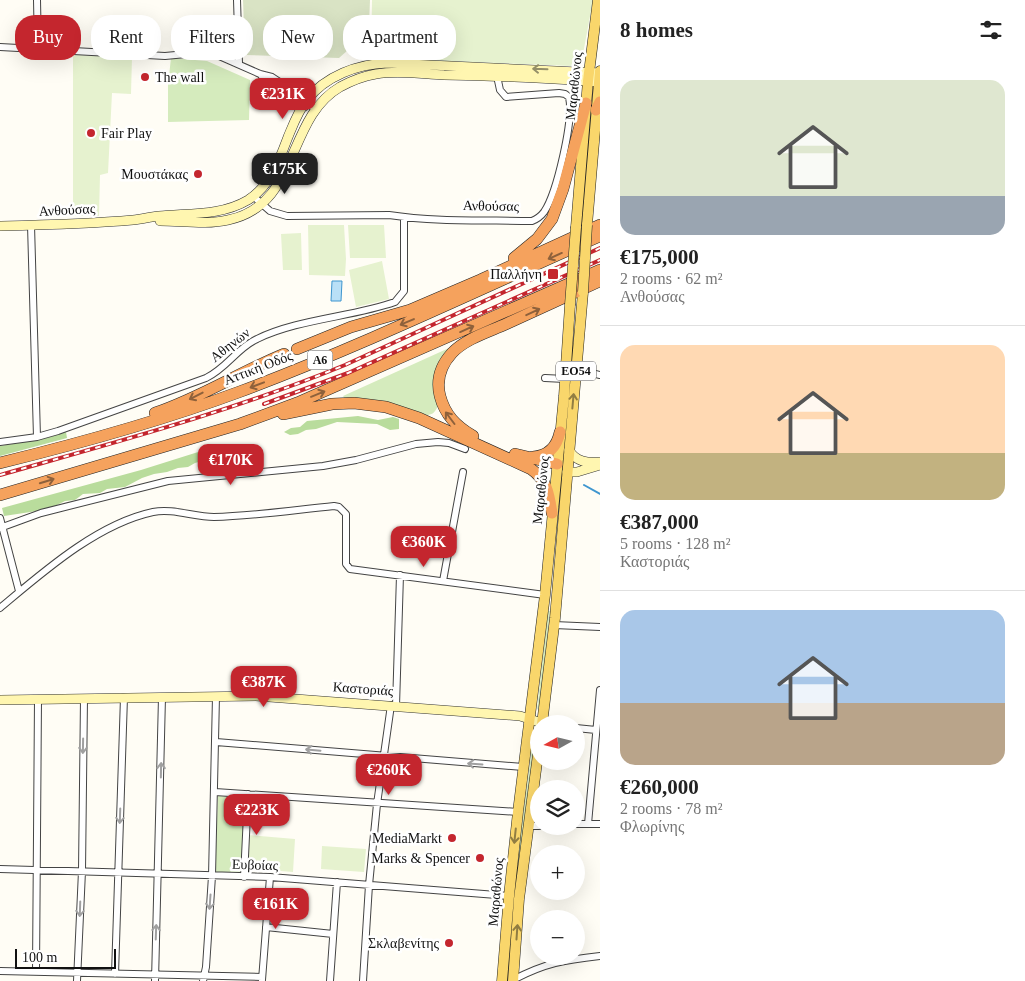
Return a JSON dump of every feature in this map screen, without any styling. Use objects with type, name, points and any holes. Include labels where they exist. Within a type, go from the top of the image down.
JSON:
[{"type":"highway","points":[[445,294],[523,252],[546,229],[552,219],[563,189],[586,103]]},
{"type":"highway","points":[[297,349],[351,327],[401,313],[480,280],[600,225]]},
{"type":"highway","name":"Αττική Οδός","points":[[0,464],[178,414],[269,381],[415,319],[600,236]]},
{"type":"highway","name":"Α6","points":[[0,495],[240,424],[297,403],[351,381],[600,270]]},
{"type":"highway","points":[[552,512],[546,484],[523,460],[485,442],[455,424],[445,411],[442,402],[438,382],[440,371],[445,361],[461,345],[600,280]]},
{"type":"highway","points":[[30,456],[51,447],[165,410],[284,354]]},
{"type":"highway","points":[[240,424],[332,404],[372,404],[419,418],[523,460],[562,468]]},
{"type":"highway","points":[[523,460],[546,454],[557,443],[560,432]]},
{"type":"main road","name":"Μαραθώνος","points":[[502,981],[509,896],[545,596],[552,512],[562,468],[569,450],[598,106],[596,75],[598,0]]},
{"type":"main road","name":"Μαραθώνος","points":[[543,715],[554,625],[562,468],[560,432],[586,103],[596,75]]},
{"type":"main road","name":"Μαραθώνος","points":[[513,980],[519,899],[532,835]]},
{"type":"street","points":[[38,0],[38,15]]},
{"type":"street","points":[[237,0],[239,64]]},
{"type":"street","points":[[0,47],[15,48]]},
{"type":"street","points":[[81,52],[165,56],[204,53],[220,56],[260,74],[272,77],[314,109]]},
{"type":"street","name":"Ανθούσας","points":[[0,226],[135,220],[220,211],[238,205],[258,192],[274,172],[305,103],[318,89],[334,78],[354,69],[373,64],[596,75]]},
{"type":"street","name":"Ανθούσας","points":[[135,220],[211,223],[230,220],[246,214],[261,204],[274,190],[288,169],[304,128],[314,109],[341,86],[377,74],[596,75]]},
{"type":"street","name":"Ανθούσας","points":[[253,196],[270,211],[286,216],[389,215],[404,218],[537,219],[543,214],[552,194],[564,150],[570,108],[569,97],[558,93],[506,97],[501,92],[497,76]]},
{"type":"street","name":"Αθηνών","points":[[0,442],[37,436],[67,428],[206,378],[222,369],[248,344],[264,336],[395,302],[404,291],[404,218]]},
{"type":"street","points":[[31,225],[37,436]]},
{"type":"street","points":[[583,292],[600,286]]},
{"type":"street","points":[[576,369],[600,375]]},
{"type":"street","points":[[545,378],[565,379]]},
{"type":"street","points":[[1,528],[41,513],[168,481],[323,466],[356,460],[416,444],[449,443],[465,449]]},
{"type":"street","points":[[569,450],[578,460],[600,463]]},
{"type":"street","points":[[562,468],[577,472],[600,463]]},
{"type":"street","points":[[443,581],[463,472]]},
{"type":"street","points":[[0,608],[19,591],[81,545],[102,532],[152,512],[210,517],[334,506],[344,510],[347,520],[347,568],[545,596]]},
{"type":"street","points":[[0,518],[1,528],[19,591]]},
{"type":"street","points":[[363,981],[369,884],[377,804],[394,705],[400,575]]},
{"type":"street","points":[[554,625],[600,627]]},
{"type":"street","points":[[600,690],[588,824],[600,824]]},
{"type":"street","points":[[155,978],[162,696]]},
{"type":"street","name":"Καστοριάς","points":[[0,700],[162,696],[278,697],[394,705],[529,718]]},
{"type":"street","points":[[204,978],[212,876],[216,696]]},
{"type":"street","points":[[115,974],[124,697]]},
{"type":"street","points":[[77,981],[82,871],[84,698]]},
{"type":"street","points":[[36,972],[38,699]]},
{"type":"street","points":[[585,729],[596,730]]},
{"type":"street","points":[[216,742],[523,768]]},
{"type":"street","points":[[215,792],[518,812]]},
{"type":"street","points":[[244,877],[248,794]]},
{"type":"street","name":"Ευβοίας","points":[[0,869],[270,877],[509,896]]},
{"type":"street","points":[[0,971],[78,972],[155,978],[262,979],[270,877]]},
{"type":"street","points":[[330,981],[337,882]]},
{"type":"street","points":[[266,927],[333,934]]},
{"type":"street","points":[[513,980],[535,968],[554,962],[600,956]]},
{"type":"green space","points":[[243,0],[370,0],[369,15],[343,15],[343,54],[339,58],[333,58],[333,15],[263,15],[263,56],[253,55],[253,15],[244,15]]},
{"type":"green space","points":[[372,0],[593,0],[581,61],[571,66],[421,60],[456,60],[456,15],[372,15]]},
{"type":"green space","name":"Fair Play","points":[[81,55],[91,56],[91,60],[132,60],[131,94],[112,93],[108,173],[100,175],[99,216],[73,216],[73,60],[81,60]]},
{"type":"green space","points":[[171,58],[171,60],[207,61],[250,80],[249,120],[168,122],[168,85]]},
{"type":"green space","points":[[308,225],[344,225],[345,276],[309,275]]},
{"type":"green space","points":[[348,225],[384,225],[386,258],[350,258]]},
{"type":"green space","points":[[301,233],[302,270],[283,270],[281,234]]},
{"type":"green space","points":[[382,261],[389,299],[356,307],[349,270]]},
{"type":"green space","points":[[449,348],[437,408],[431,414],[426,415],[376,400],[345,399],[343,396]]},
{"type":"green space","points":[[358,416],[378,420],[393,417],[399,419],[399,429],[390,430],[377,424],[337,422],[298,434],[290,435],[284,432],[291,428],[300,427],[307,421]]},
{"type":"green space","points":[[66,432],[67,438],[0,456],[0,446],[43,439]]},
{"type":"green space","points":[[214,447],[217,452],[216,457],[188,467],[154,474],[125,487],[107,489],[100,493],[83,494],[75,500],[65,501],[53,507],[4,516],[2,508],[141,470]]},
{"type":"green space","points":[[548,611],[550,611],[540,705],[537,710]]},
{"type":"green space","points":[[530,763],[530,770],[533,770],[512,952],[510,952],[517,863]]},
{"type":"green space","points":[[218,796],[245,798],[241,872],[215,872]]},
{"type":"green space","points":[[248,835],[295,839],[293,872],[246,868]]},
{"type":"green space","points":[[322,846],[366,849],[364,872],[321,869]]},
{"type":"water","points":[[332,281],[342,281],[341,301],[331,301]]},
{"type":"waterway","points":[[584,485],[600,494]]},
{"type":"railway","points":[[0,475],[174,425],[303,382],[345,365],[600,248]]},
{"type":"railway","points":[[264,404],[348,373],[600,260]]},
{"type":"place","name":"The wall","points":[[145,77]]},
{"type":"place","name":"Fair Play","points":[[91,133]]},
{"type":"place","name":"Μουστάκας","points":[[198,174]]},
{"type":"place","name":"Παλλήνη","points":[[553,274]]},
{"type":"place","name":"MediaMarkt","points":[[452,838]]},
{"type":"place","name":"Marks & Spencer","points":[[480,858]]},
{"type":"place","name":"Σκλαβενίτης","points":[[449,943]]}]
